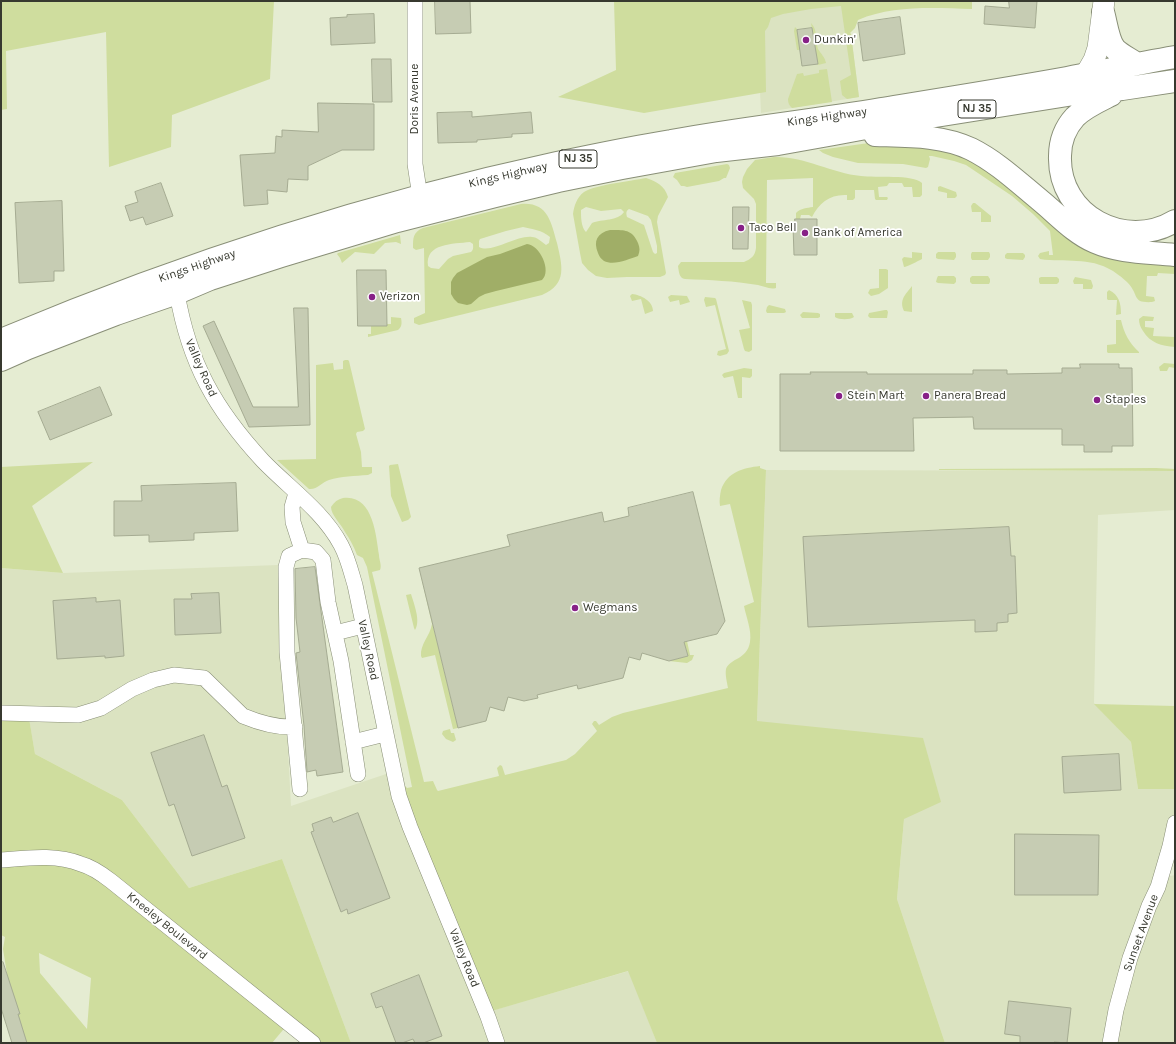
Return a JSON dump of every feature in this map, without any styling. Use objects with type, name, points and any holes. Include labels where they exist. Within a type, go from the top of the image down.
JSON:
[{"type":"main road","points":[[1103,6],[1109,37],[1113,46],[1124,56],[1137,64]]},
{"type":"main road","name":"Kings Highway","points":[[1,340],[64,314],[193,266],[288,235],[420,197],[556,164],[670,141],[879,110],[1175,57]]},
{"type":"main road","name":"Kings Highway","points":[[1,360],[28,348],[116,314],[177,293],[210,279],[281,256],[397,221],[558,181],[716,151],[778,144],[898,122],[1074,94],[1175,81]]},
{"type":"main road","points":[[1122,89],[1087,108],[1070,124],[1064,135],[1060,148],[1061,171],[1064,183],[1075,202],[1085,213],[1100,224],[1108,227],[1127,232],[1138,232],[1165,226],[1175,221]]},
{"type":"main road","points":[[834,134],[926,138],[946,141],[970,148],[1003,169],[1077,231],[1093,241],[1117,250],[1175,255]]},
{"type":"street","name":"Doris Avenue","points":[[415,1],[415,164],[420,197]]},
{"type":"street","points":[[1086,74],[1094,60],[1098,48],[1103,6]]},
{"type":"street","name":"Valley Road","points":[[177,293],[183,326],[200,372],[225,415],[245,441],[264,462],[320,516],[336,535],[343,548],[350,568],[399,796],[407,821],[462,951],[497,1043]]},
{"type":"street","points":[[296,493],[292,507],[293,522],[302,550]]},
{"type":"street","points":[[300,789],[287,652],[286,567],[289,556],[302,550],[316,552],[324,560],[328,602],[341,661],[358,774]]},
{"type":"street","points":[[335,632],[363,626]]},
{"type":"street","points":[[1,713],[78,715],[101,708],[132,689],[153,680],[174,675],[204,678],[243,716],[253,721],[283,727],[295,727]]},
{"type":"street","points":[[353,742],[385,734]]},
{"type":"street","name":"Sunset Avenue","points":[[1110,1043],[1116,1010],[1130,958],[1149,906],[1158,887],[1175,823]]},
{"type":"street","name":"Kneeley Boulevard","points":[[1,859],[51,857],[67,859],[98,871],[313,1043]]},
{"type":"shaded area","points":[[1,1],[274,1],[270,79],[172,115],[171,147],[109,167],[106,32],[6,51],[7,109],[1,110]]},
{"type":"shaded area","points":[[614,1],[972,1],[972,9],[914,8],[871,15],[858,20],[855,28],[850,33],[859,97],[847,99],[842,95],[840,81],[851,75],[841,6],[783,14],[771,18],[765,31],[766,92],[644,113],[558,97],[616,70]]},
{"type":"shaded area","points":[[756,1],[853,1],[850,33],[859,97],[761,113]]},
{"type":"shaded area","points":[[811,23],[816,32],[818,49],[824,57],[826,63],[818,65]]},
{"type":"shaded area","points":[[795,27],[798,30],[800,50],[797,50],[794,31]]},
{"type":"shaded area","points":[[827,69],[832,102],[792,108],[788,99],[797,74],[803,73],[804,76],[819,73],[819,70]]},
{"type":"shaded area","points":[[876,142],[923,144],[970,157],[1073,239],[1175,263],[1175,274],[1158,273],[1157,276],[1147,276],[1146,296],[1154,297],[1155,301],[1140,301],[1127,282],[1104,266],[1095,263],[1077,261],[1040,259],[1038,256],[1040,253],[1049,251],[1049,255],[1053,255],[1050,231],[1012,196],[966,165],[932,156],[929,156],[930,159],[928,167],[926,168],[903,164],[858,163],[833,157],[819,150]]},
{"type":"shaded area","points":[[774,157],[796,159],[839,172],[867,177],[911,178],[922,183],[922,195],[920,197],[913,197],[912,187],[904,187],[902,183],[889,183],[887,186],[878,187],[879,197],[887,197],[887,200],[876,200],[874,190],[855,190],[855,198],[853,200],[847,200],[847,195],[835,196],[826,200],[812,217],[809,215],[801,215],[800,219],[796,219],[796,213],[798,211],[804,208],[813,207],[813,178],[767,180],[766,283],[776,283],[776,288],[713,280],[685,279],[682,277],[678,266],[681,262],[744,262],[754,255],[756,248],[756,204],[754,199],[743,188],[743,177],[747,169],[755,160]]},
{"type":"shaded area","points":[[727,164],[730,168],[726,178],[719,181],[687,187],[681,186],[673,177],[675,173]]},
{"type":"shaded area","points":[[646,178],[657,182],[665,190],[668,197],[658,216],[657,222],[666,273],[665,275],[660,277],[607,278],[596,276],[582,263],[573,214],[579,196],[584,192],[604,185]],"holes":[[[586,207],[601,211],[621,209],[624,212],[618,217],[592,223],[586,232],[582,225],[581,219],[581,210]],[[629,209],[648,216],[651,220],[657,246],[657,253],[655,254],[653,252],[644,225],[627,217],[626,212]]]},
{"type":"shaded area","points":[[940,186],[956,192],[957,196],[955,198],[947,198],[947,193],[938,191],[938,187]]},
{"type":"shaded area","points":[[973,203],[991,216],[991,222],[981,222],[981,212],[972,212],[971,206]]},
{"type":"shaded area","points":[[521,204],[537,206],[547,215],[553,228],[561,266],[559,280],[550,291],[542,295],[419,325],[414,323],[414,318],[425,313],[424,248],[416,250],[413,248],[413,244],[415,233],[423,228]],"holes":[[[523,227],[544,233],[550,237],[549,243],[546,245],[536,238],[526,237],[491,248],[479,247],[480,239]],[[470,242],[473,244],[473,249],[471,252],[453,256],[448,259],[439,269],[428,266],[428,258],[435,249],[448,244]]]},
{"type":"shaded area","points":[[610,230],[623,230],[633,235],[639,246],[638,256],[612,263],[604,261],[599,255],[596,241],[599,235]]},
{"type":"shaded area","points":[[400,235],[401,244],[396,242],[385,243],[374,254],[355,252],[342,263],[337,254],[338,253]]},
{"type":"shaded area","points":[[527,244],[532,245],[540,253],[543,259],[546,271],[542,280],[485,294],[471,304],[467,305],[458,303],[454,299],[451,294],[451,282],[457,273],[487,257]]},
{"type":"shaded area","points":[[912,252],[922,253],[922,259],[904,267],[902,259],[904,257],[912,258]]},
{"type":"shaded area","points":[[938,252],[955,252],[956,257],[954,260],[938,259],[936,258],[936,254]]},
{"type":"shaded area","points":[[972,252],[989,252],[990,257],[988,260],[972,260]]},
{"type":"shaded area","points":[[1007,253],[1023,253],[1025,257],[1023,260],[1007,259],[1005,258],[1005,255]]},
{"type":"shaded area","points":[[879,269],[888,270],[888,288],[879,294],[871,296],[868,293],[870,289],[879,288]]},
{"type":"shaded area","points":[[938,276],[954,276],[956,278],[956,282],[954,284],[938,283],[936,282]]},
{"type":"shaded area","points":[[972,276],[988,276],[990,282],[989,284],[972,284],[970,282],[970,278]]},
{"type":"shaded area","points":[[1057,277],[1059,282],[1057,284],[1040,284],[1039,278]]},
{"type":"shaded area","points":[[1075,277],[1091,280],[1093,286],[1092,289],[1083,289],[1083,284],[1074,284],[1073,281]]},
{"type":"shaded area","points":[[912,286],[912,312],[904,311],[902,301]]},
{"type":"shaded area","points":[[1109,290],[1115,294],[1119,300],[1121,314],[1116,315],[1117,300],[1107,299],[1107,292]]},
{"type":"shaded area","points":[[632,294],[649,301],[653,311],[645,314],[641,299],[632,301],[630,296]]},
{"type":"shaded area","points":[[671,295],[687,296],[690,302],[680,305],[679,300],[670,302],[668,297]]},
{"type":"shaded area","points":[[705,297],[716,299],[729,351],[727,354],[720,356],[717,355],[718,351],[726,349],[715,305],[706,307],[704,300]]},
{"type":"shaded area","points":[[742,300],[751,302],[752,305],[752,350],[749,352],[745,351],[744,349],[739,330],[750,328]]},
{"type":"shaded area","points":[[769,305],[785,309],[786,312],[767,313],[767,307]]},
{"type":"shaded area","points":[[885,310],[888,312],[887,318],[870,318],[868,316],[869,313]]},
{"type":"shaded area","points":[[803,312],[818,313],[820,314],[820,317],[802,318],[800,315]]},
{"type":"shaded area","points":[[835,313],[852,313],[854,317],[839,319],[835,317]]},
{"type":"shaded area","points":[[1143,316],[1154,317],[1153,321],[1145,321],[1145,327],[1154,328],[1153,336],[1175,337],[1175,347],[1161,345],[1149,338],[1140,325],[1139,319]]},
{"type":"shaded area","points":[[391,317],[401,318],[402,322],[398,330],[368,337],[368,334],[371,334],[371,326],[386,326],[387,324],[391,324]]},
{"type":"shaded area","points":[[1116,320],[1121,320],[1127,338],[1139,353],[1107,352],[1107,345],[1116,344]]},
{"type":"shaded area","points":[[343,361],[349,361],[365,429],[357,432],[356,434],[361,452],[362,467],[372,467],[372,473],[368,475],[348,476],[326,481],[315,488],[309,489],[277,460],[316,459],[316,365],[333,363],[334,370],[343,369]]},
{"type":"shaded area","points":[[1164,363],[1175,364],[1175,368],[1169,367],[1167,371],[1160,371],[1159,367]]},
{"type":"shaded area","points":[[744,368],[752,369],[752,376],[750,378],[742,377],[742,398],[738,398],[733,376],[724,378],[722,375],[724,373]]},
{"type":"shaded area","points":[[93,462],[32,506],[63,573],[1,568],[1,467]]},
{"type":"shaded area","points":[[398,464],[411,517],[402,522],[391,496],[389,466]]},
{"type":"shaded area","points":[[760,466],[760,468],[766,470],[757,721],[923,738],[941,802],[904,819],[897,899],[945,1043],[657,1043],[628,971],[485,1013],[392,772],[407,788],[412,787],[367,567],[363,558],[357,555],[349,537],[331,510],[331,507],[339,499],[353,498],[361,502],[367,509],[371,518],[381,566],[380,570],[372,572],[424,782],[433,781],[438,791],[499,776],[497,768],[500,765],[502,766],[505,775],[566,760],[575,754],[597,731],[592,724],[594,721],[596,721],[599,725],[612,717],[623,713],[728,688],[726,669],[728,665],[746,652],[750,642],[750,628],[744,606],[754,602],[730,504],[720,506],[720,496],[724,484],[731,475],[748,468]]},
{"type":"shaded area","points":[[939,469],[1175,469],[1175,471],[939,470]]},
{"type":"shaded area","points":[[766,470],[1175,471],[1175,510],[1098,515],[1094,703],[1131,742],[1138,789],[1175,789],[1175,809],[1161,878],[1175,875],[1175,1043],[945,1043],[897,899],[904,819],[757,721]]},
{"type":"shaded area","points":[[278,565],[291,806],[392,772],[484,1013],[629,971],[657,1043],[351,1043],[282,859],[189,888],[122,800],[35,754],[29,719],[1,713],[1,568],[63,573]]},
{"type":"shaded area","points":[[419,568],[458,728],[453,729],[435,655],[422,658],[421,656],[422,648],[432,624]]},
{"type":"shaded area","points":[[411,594],[417,617],[417,626],[415,630],[406,595]]},
{"type":"shaded area","points":[[687,641],[690,655],[694,655],[692,660],[687,663],[669,661],[688,656],[684,642]]},
{"type":"shaded area","points":[[1094,704],[1175,706],[1175,789],[1138,789],[1131,742]]},
{"type":"shaded area","points":[[1,713],[29,718],[35,754],[122,800],[189,888],[282,859],[351,1043],[311,1043],[288,1024],[272,1043],[18,1043],[3,949],[5,937],[1,935]],"holes":[[[39,953],[91,978],[87,1029],[40,973]]]},
{"type":"shaded area","points":[[450,729],[451,733],[454,733],[456,740],[453,742],[446,739],[442,734],[443,731]]},
{"type":"building","points":[[435,1],[470,1],[471,33],[436,34]]},
{"type":"building","points":[[1009,1],[1037,1],[1035,28],[984,24],[985,6],[1009,8]]},
{"type":"building","points":[[374,14],[375,43],[331,45],[330,18],[347,17],[347,15]]},
{"type":"building","points":[[900,17],[905,54],[863,61],[858,23]]},
{"type":"building","name":"Dunkin'","points":[[812,28],[818,64],[802,66],[797,30]]},
{"type":"building","points":[[372,59],[391,59],[392,102],[373,102]]},
{"type":"building","points":[[318,103],[374,104],[374,150],[342,150],[308,166],[308,180],[288,179],[287,192],[267,190],[268,204],[244,206],[240,155],[275,153],[276,136],[282,137],[282,130],[318,132]]},
{"type":"building","points":[[472,112],[472,117],[531,112],[533,133],[512,134],[512,137],[477,140],[477,142],[438,143],[437,113]]},
{"type":"building","points":[[161,183],[173,216],[146,225],[143,217],[130,221],[125,206],[138,202],[135,192]]},
{"type":"building","points":[[62,201],[64,271],[54,271],[54,281],[19,283],[15,203]]},
{"type":"building","name":"Taco Bell","points":[[733,207],[749,207],[748,249],[733,249]]},
{"type":"building","name":"Bank of America","points":[[795,219],[817,219],[817,255],[794,255],[793,226],[795,226]]},
{"type":"building","name":"Verizon","points":[[357,270],[386,270],[387,326],[358,326]]},
{"type":"building","points":[[294,308],[308,308],[310,425],[249,427],[203,326],[214,321],[253,407],[298,407]]},
{"type":"building","points":[[1080,364],[1119,364],[1119,368],[1132,368],[1133,446],[1112,446],[1112,452],[1084,452],[1084,445],[1062,445],[1062,429],[974,429],[973,417],[913,418],[914,451],[780,451],[780,374],[811,374],[810,372],[867,372],[867,374],[973,374],[973,370],[1007,370],[1007,374],[1062,373],[1062,368],[1080,368]]},
{"type":"building","points":[[100,387],[112,415],[50,440],[38,412]]},
{"type":"building","points":[[236,483],[238,531],[194,533],[194,540],[149,542],[149,535],[114,536],[114,501],[142,501],[141,486]]},
{"type":"building","name":"Wegmans","points":[[693,492],[725,621],[717,634],[684,642],[688,656],[669,661],[642,653],[640,660],[629,657],[623,678],[578,689],[577,685],[537,695],[538,698],[524,701],[508,697],[504,711],[490,707],[486,721],[458,728],[419,568],[510,546],[507,535],[602,512],[604,522],[629,516],[628,508]]},
{"type":"building","points":[[1009,527],[1011,556],[1015,556],[1017,613],[1008,614],[1008,622],[997,623],[997,631],[975,632],[975,620],[808,627],[803,537]]},
{"type":"building","points":[[315,567],[343,772],[317,776],[316,770],[307,772],[304,726],[296,653],[300,652],[296,618],[295,569]]},
{"type":"building","points":[[219,593],[221,633],[175,635],[174,599],[192,599],[191,594]]},
{"type":"building","points":[[96,598],[96,602],[120,600],[124,656],[57,659],[53,601]]},
{"type":"building","points":[[204,735],[222,787],[227,785],[245,838],[192,856],[174,804],[169,806],[151,753]]},
{"type":"building","points":[[1119,754],[1121,790],[1064,793],[1062,757]]},
{"type":"building","points":[[358,813],[390,898],[348,914],[347,909],[341,912],[311,832],[314,831],[312,824],[331,817],[333,822]]},
{"type":"building","points":[[1015,834],[1099,835],[1098,895],[1015,895]]},
{"type":"building","points":[[3,962],[20,1014],[18,1014],[27,1043],[12,1043],[1,1008],[1,963]]},
{"type":"building","points":[[419,975],[442,1036],[423,1043],[415,1043],[413,1039],[402,1043],[396,1043],[382,1006],[376,1008],[371,994]]},
{"type":"building","points":[[1009,1001],[1071,1008],[1067,1043],[1020,1043],[1020,1036],[1005,1034]]},
{"type":"place","name":"Dunkin'","points":[[806,40]]},
{"type":"place","name":"Taco Bell","points":[[741,228]]},
{"type":"place","name":"Bank of America","points":[[805,233]]},
{"type":"place","name":"Verizon","points":[[372,297]]},
{"type":"place","name":"Stein Mart","points":[[839,396]]},
{"type":"place","name":"Panera Bread","points":[[926,396]]},
{"type":"place","name":"Staples","points":[[1097,400]]},
{"type":"place","name":"Wegmans","points":[[575,608]]}]
